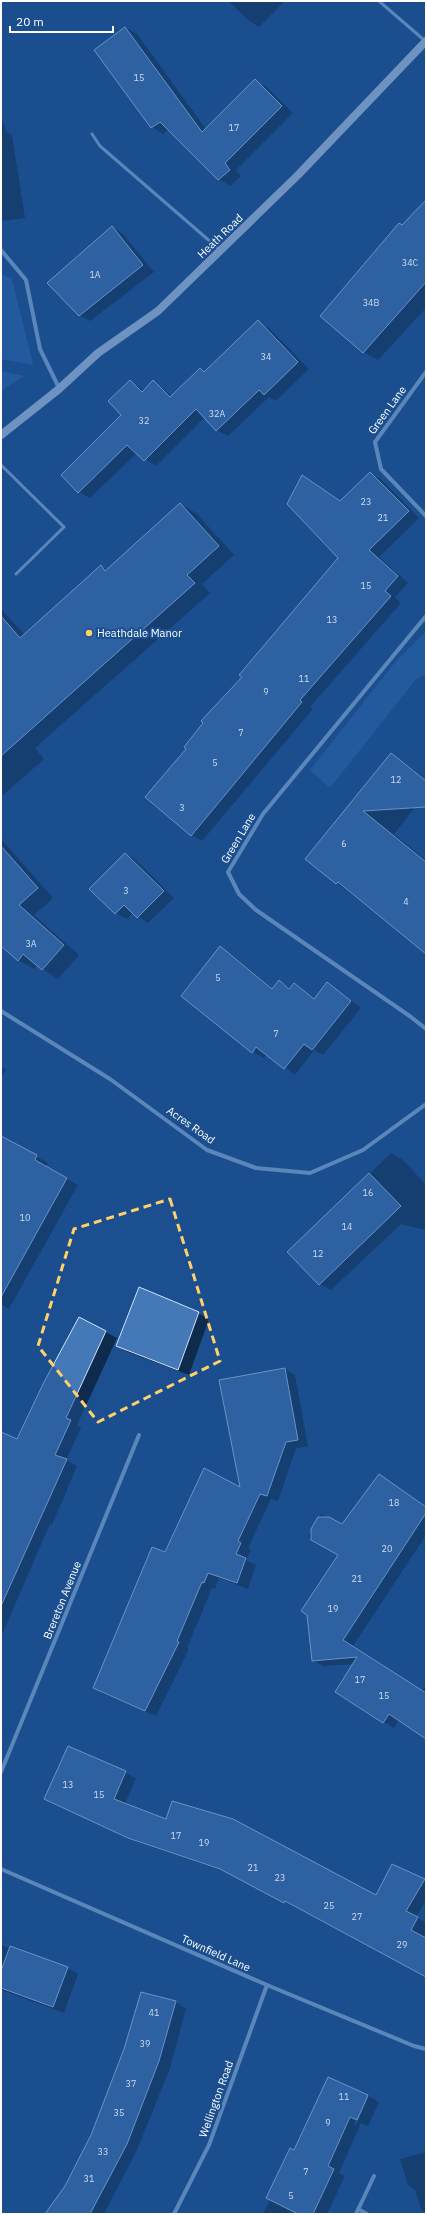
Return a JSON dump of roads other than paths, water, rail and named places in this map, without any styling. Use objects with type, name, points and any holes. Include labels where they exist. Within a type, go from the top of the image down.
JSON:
[{"type":"street","name":"Heath Road","points":[[1,435],[59,389],[98,353],[158,311],[298,175],[426,41]]},
{"type":"street","points":[[1,250],[26,280],[40,350],[59,389]]},
{"type":"street","name":"Green Lane","points":[[426,372],[375,442],[381,469],[426,516]]},
{"type":"street","name":"Heath Road","points":[[1,432],[11,428]]},
{"type":"street","name":"Green Lane","points":[[426,616],[263,814],[228,872],[239,894],[256,910],[412,1017],[426,1029]]},
{"type":"street","name":"Acres Road","points":[[1,1011],[110,1079],[208,1150],[256,1168],[310,1173],[363,1150],[426,1104]]},
{"type":"street","name":"Brereton Avenue","points":[[1,1772],[139,1435]]},
{"type":"street","name":"Townfield Lane","points":[[1,1869],[267,1985],[414,2046],[426,2049]]},
{"type":"street","name":"Wellington Road","points":[[174,2214],[209,2145],[267,1985]]},
{"type":"street","points":[[356,2214],[374,2176]]},
{"type":"street","points":[[358,2209],[367,2214]]},
{"type":"lane","points":[[379,1],[426,41]]},
{"type":"lane","points":[[92,134],[100,146],[221,251]]},
{"type":"lane","points":[[1,465],[64,527],[16,574]]},
{"type":"place","name":"Heathdale Manor","points":[[89,633]]}]
